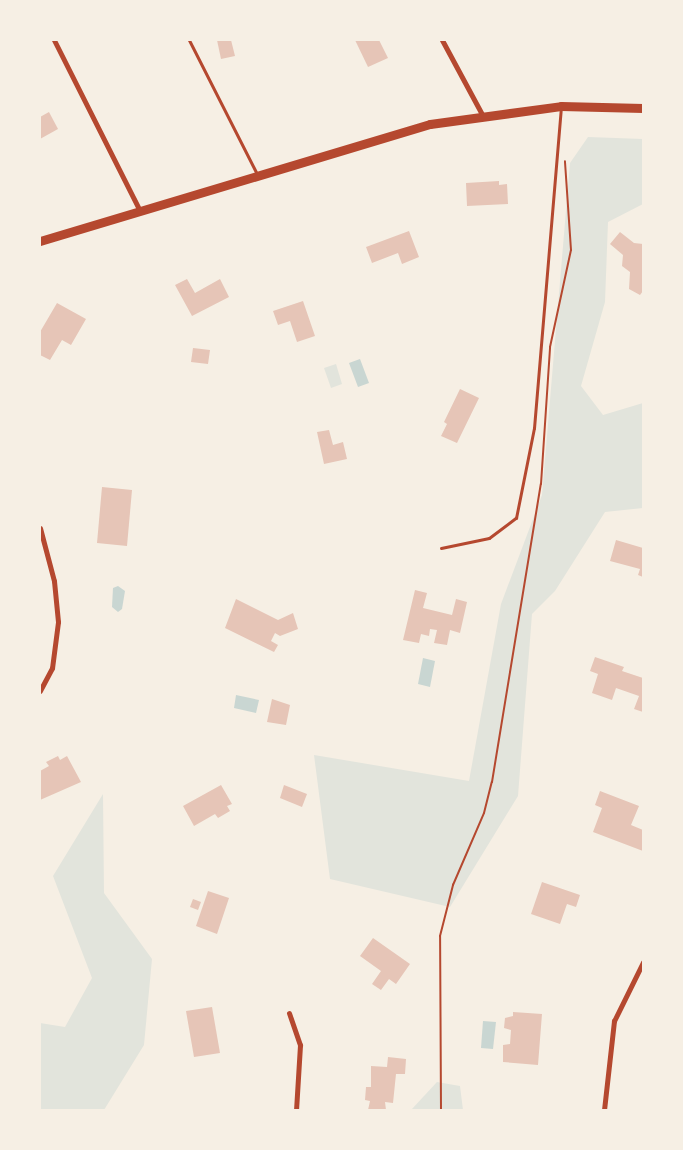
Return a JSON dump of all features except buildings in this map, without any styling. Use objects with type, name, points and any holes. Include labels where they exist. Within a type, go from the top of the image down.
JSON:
[{"type":"street","points":[[54,40],[140,212]]},
{"type":"street","points":[[442,40],[483,116]]},
{"type":"street","points":[[40,240],[140,212],[430,124],[561,106],[643,108]]},
{"type":"street","points":[[40,528],[54,581],[58,622],[52,668],[40,690]]},
{"type":"street","points":[[604,1110],[614,1021],[643,962]]},
{"type":"street","points":[[289,1013],[300,1045],[296,1110]]},
{"type":"lane","points":[[189,40],[257,175]]},
{"type":"lane","points":[[441,548],[490,538],[516,518],[534,428],[561,106]]},
{"type":"path","points":[[441,1110],[440,936],[453,885],[484,813],[492,782],[539,493],[550,347],[571,250],[564,154]]},
{"type":"shaded area","points":[[588,137],[643,139],[643,204],[608,222],[605,302],[581,386],[603,415],[643,403],[643,508],[605,512],[555,591],[532,614],[518,796],[450,907],[330,879],[314,755],[469,781],[501,604],[542,495],[570,163]]},
{"type":"shaded area","points":[[360,359],[369,383],[358,387],[349,363]]},
{"type":"shaded area","points":[[336,364],[342,384],[331,388],[324,368]]},
{"type":"shaded area","points":[[118,586],[125,591],[122,609],[118,612],[112,607],[113,588]]},
{"type":"shaded area","points":[[423,658],[435,661],[430,687],[418,684]]},
{"type":"shaded area","points":[[236,695],[259,700],[256,713],[234,708]]},
{"type":"shaded area","points":[[103,794],[104,893],[152,959],[144,1045],[104,1110],[40,1110],[40,1023],[65,1027],[92,978],[53,876]]},
{"type":"shaded area","points":[[483,1021],[496,1022],[493,1049],[481,1048]]},
{"type":"shaded area","points":[[437,1082],[460,1086],[463,1110],[411,1110]]}]
